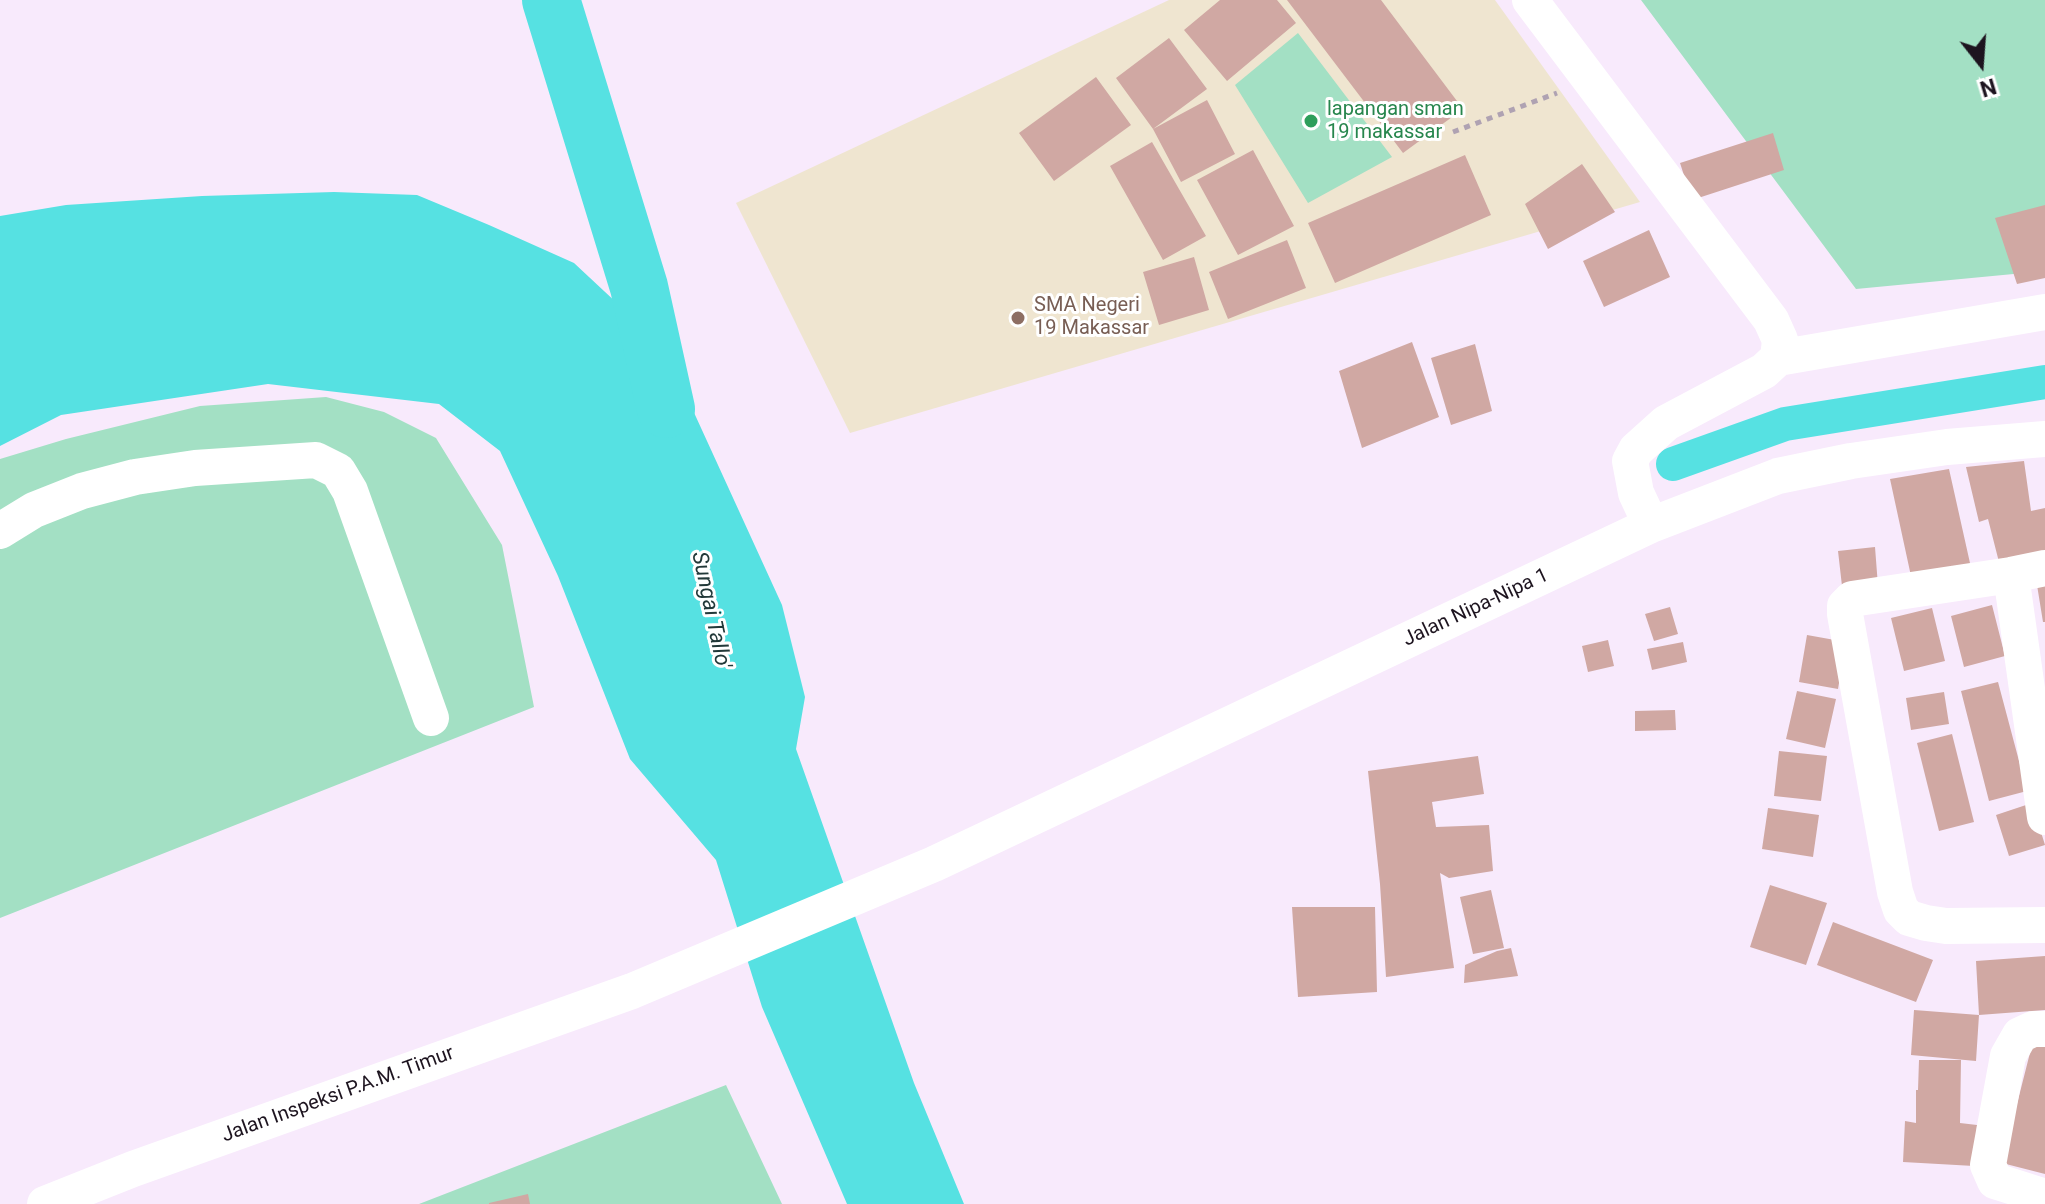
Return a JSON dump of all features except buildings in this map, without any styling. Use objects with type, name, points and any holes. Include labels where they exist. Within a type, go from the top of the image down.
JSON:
[{"type":"street","points":[[1530,0],[1771,320],[1780,340],[1778,358]]},
{"type":"street","points":[[1651,525],[1634,483],[1630,461],[1636,450],[1666,423],[1764,371],[1778,358],[2045,312]]},
{"type":"street","name":"Jalan Nipa-Nipa 1","points":[[632,991],[934,864],[1651,525],[1778,476],[1920,451],[2045,439]]},
{"type":"street","points":[[0,531],[34,510],[82,491],[135,477],[195,468],[316,460],[338,471],[350,491],[431,718]]},
{"type":"street","points":[[2045,817],[2028,572],[1852,599],[1845,606],[1845,614],[1895,892],[1901,910],[1909,918],[1946,926],[2045,925]]},
{"type":"street","name":"Jalan Inspeksi P.A.M. Timur","points":[[45,1204],[133,1169],[632,991]]},
{"type":"street","points":[[2045,1029],[2033,1029],[2020,1035],[2008,1056],[1988,1165],[1995,1181],[2045,1197]]},
{"type":"path","points":[[1453,132],[1592,80]]},
{"type":"shaded area","name":"SMA Negeri 19 Makassar","points":[[1169,0],[1495,0],[1640,202],[850,433],[736,203]]},
{"type":"green space","points":[[1641,0],[2045,0],[2045,271],[1856,289]]},
{"type":"green space","name":"lapangan sman 19 makassar","points":[[1298,33],[1392,157],[1308,203],[1235,85]]},
{"type":"green space","points":[[326,397],[384,412],[436,438],[502,545],[534,707],[0,918],[0,459],[66,439],[200,406]]},
{"type":"green space","points":[[726,1085],[782,1204],[419,1204]]},
{"type":"water","points":[[334,192],[417,195],[574,263],[664,347],[782,605],[805,697],[796,749],[914,1083],[964,1204],[847,1204],[762,1007],[716,860],[630,759],[558,576],[500,451],[439,404],[268,384],[61,415],[0,446],[0,216],[66,205],[202,196]]},
{"type":"waterway","name":"Sungai Tallo'","points":[[551,0],[639,287],[666,409]]},
{"type":"waterway","points":[[1673,464],[1785,424],[2045,382]]},
{"type":"place","name":"lapangan sman 19 makassar","points":[[1311,121]]},
{"type":"place","name":"SMA Negeri 19 Makassar","points":[[1018,318]]}]
